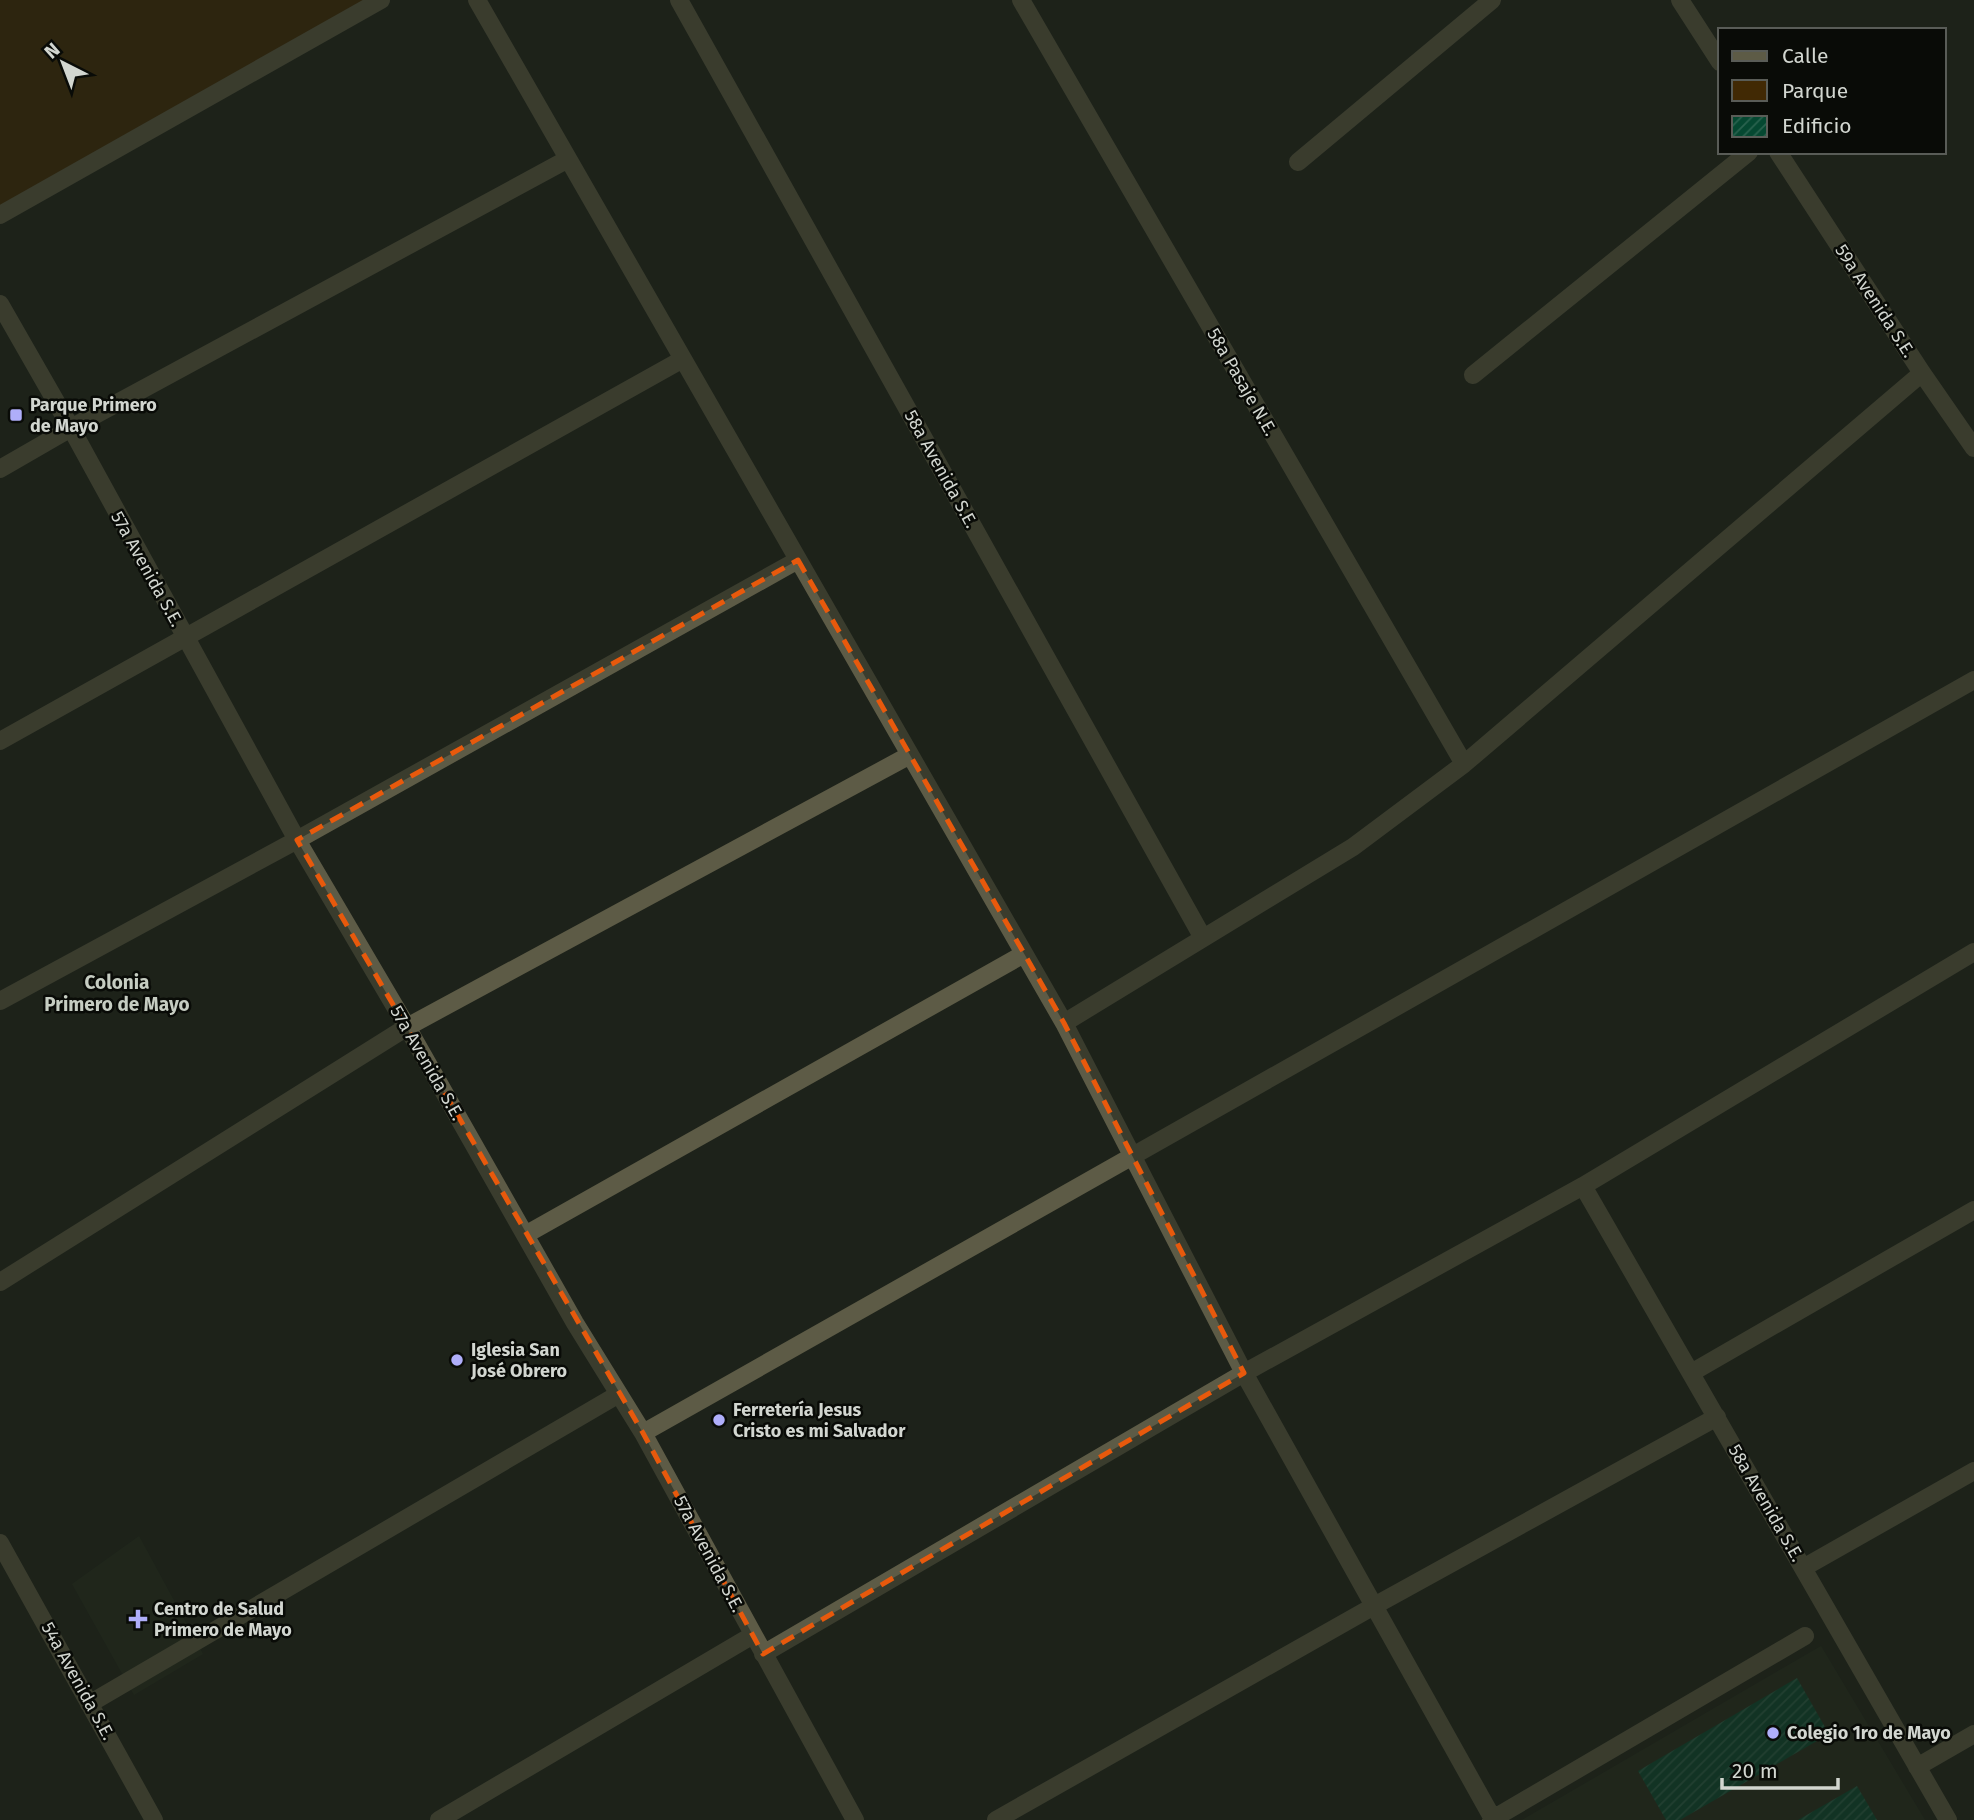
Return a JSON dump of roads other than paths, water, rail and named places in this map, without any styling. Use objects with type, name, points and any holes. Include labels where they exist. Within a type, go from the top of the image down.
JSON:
[{"type":"street","points":[[0,215],[382,0]]},
{"type":"street","points":[[477,0],[1064,1023],[1244,1373],[1492,1819],[1805,1636]]},
{"type":"street","name":"58a Avenida S.E.","points":[[679,0],[1203,938]]},
{"type":"street","name":"58a Pasaje N.E.","points":[[1021,0],[1464,764]]},
{"type":"street","points":[[1298,162],[1492,0]]},
{"type":"street","points":[[1680,0],[1718,59]]},
{"type":"street","points":[[1473,375],[1747,154]]},
{"type":"street","name":"59a Avenida S.E.","points":[[1779,154],[1974,448]]},
{"type":"street","points":[[0,469],[568,159]]},
{"type":"street","name":"57a Avenida S.E.","points":[[0,304],[297,840],[575,1323],[643,1433],[855,1820]]},
{"type":"street","points":[[0,741],[683,359]]},
{"type":"street","points":[[1064,1023],[1353,847],[1464,764],[1922,373]]},
{"type":"street","points":[[0,1001],[297,840],[799,560]]},
{"type":"street","points":[[643,1433],[1974,680]]},
{"type":"street","points":[[0,1282],[407,1027],[910,755]]},
{"type":"street","points":[[763,1654],[1244,1373],[1583,1186],[1974,953]]},
{"type":"street","points":[[525,1235],[1024,954]]},
{"type":"street","name":"58a Avenida S.E.","points":[[1583,1186],[1948,1820]]},
{"type":"street","points":[[1691,1373],[1974,1210]]},
{"type":"street","points":[[89,1704],[619,1394]]},
{"type":"street","points":[[996,1820],[1374,1606],[1717,1417]]},
{"type":"street","points":[[1803,1568],[1974,1471]]},
{"type":"street","name":"54a Avenida S.E.","points":[[0,1543],[154,1820]]},
{"type":"street","points":[[439,1820],[753,1635]]},
{"type":"street","points":[[1917,1767],[1974,1734]]},
{"type":"place","name":"Parque Primero de Mayo","points":[[16,415]]},
{"type":"place","name":"Iglesia San José Obrero","points":[[457,1360]]},
{"type":"place","name":"Ferretería Jesus Cristo es mi Salvador","points":[[719,1420]]},
{"type":"place","name":"Centro de Salud Primero de Mayo","points":[[138,1619]]},
{"type":"place","name":"Colegio 1ro de Mayo","points":[[1773,1733]]},
{"type":"district","name":"Colonia Primero de Mayo","points":[[117,993]]}]
